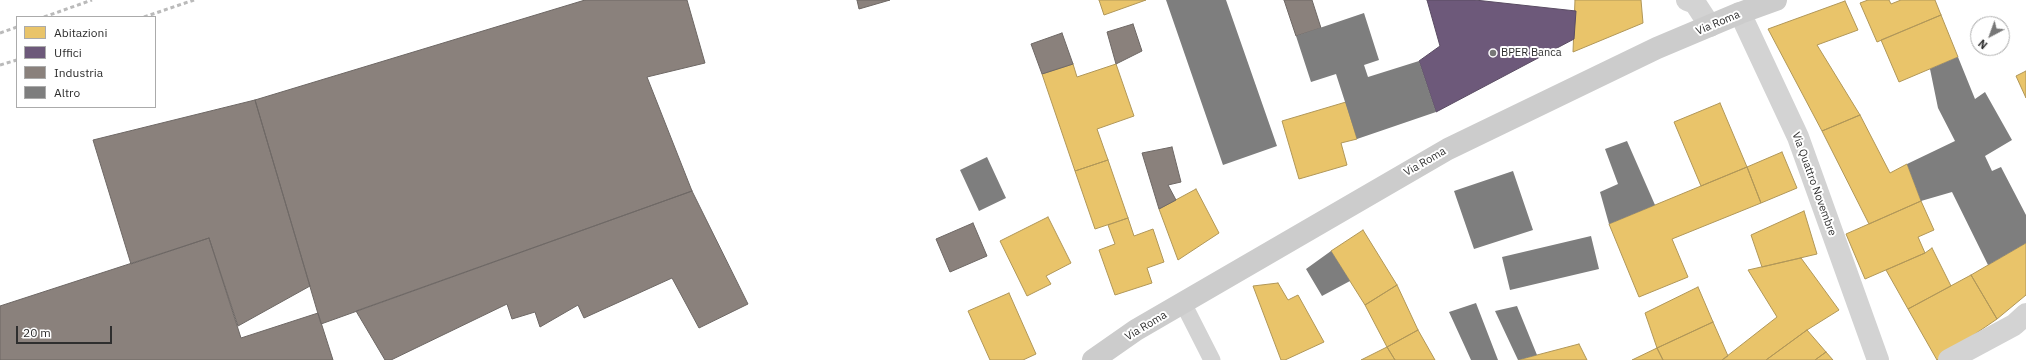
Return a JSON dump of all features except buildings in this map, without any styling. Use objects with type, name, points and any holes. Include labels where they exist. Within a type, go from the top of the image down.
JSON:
[{"type":"main road","name":"Via Roma","points":[[1093,360],[1136,330],[1448,149],[1657,48],[1740,13],[1776,0]]},
{"type":"street","points":[[1687,0],[1695,3],[1710,26]]},
{"type":"street","name":"Via Quattro Novembre","points":[[1740,13],[1798,137],[1878,360]]},
{"type":"street","points":[[1949,360],[2014,325],[2026,314]]},
{"type":"lane","points":[[1183,303],[1212,360]]},
{"type":"railway","points":[[47,16],[92,0]]},
{"type":"railway","points":[[147,16],[194,0]]},
{"type":"railway","points":[[0,33],[16,27]]},
{"type":"railway","points":[[0,65],[16,60]]},
{"type":"place","name":"BPER Banca","points":[[1493,53]]}]
